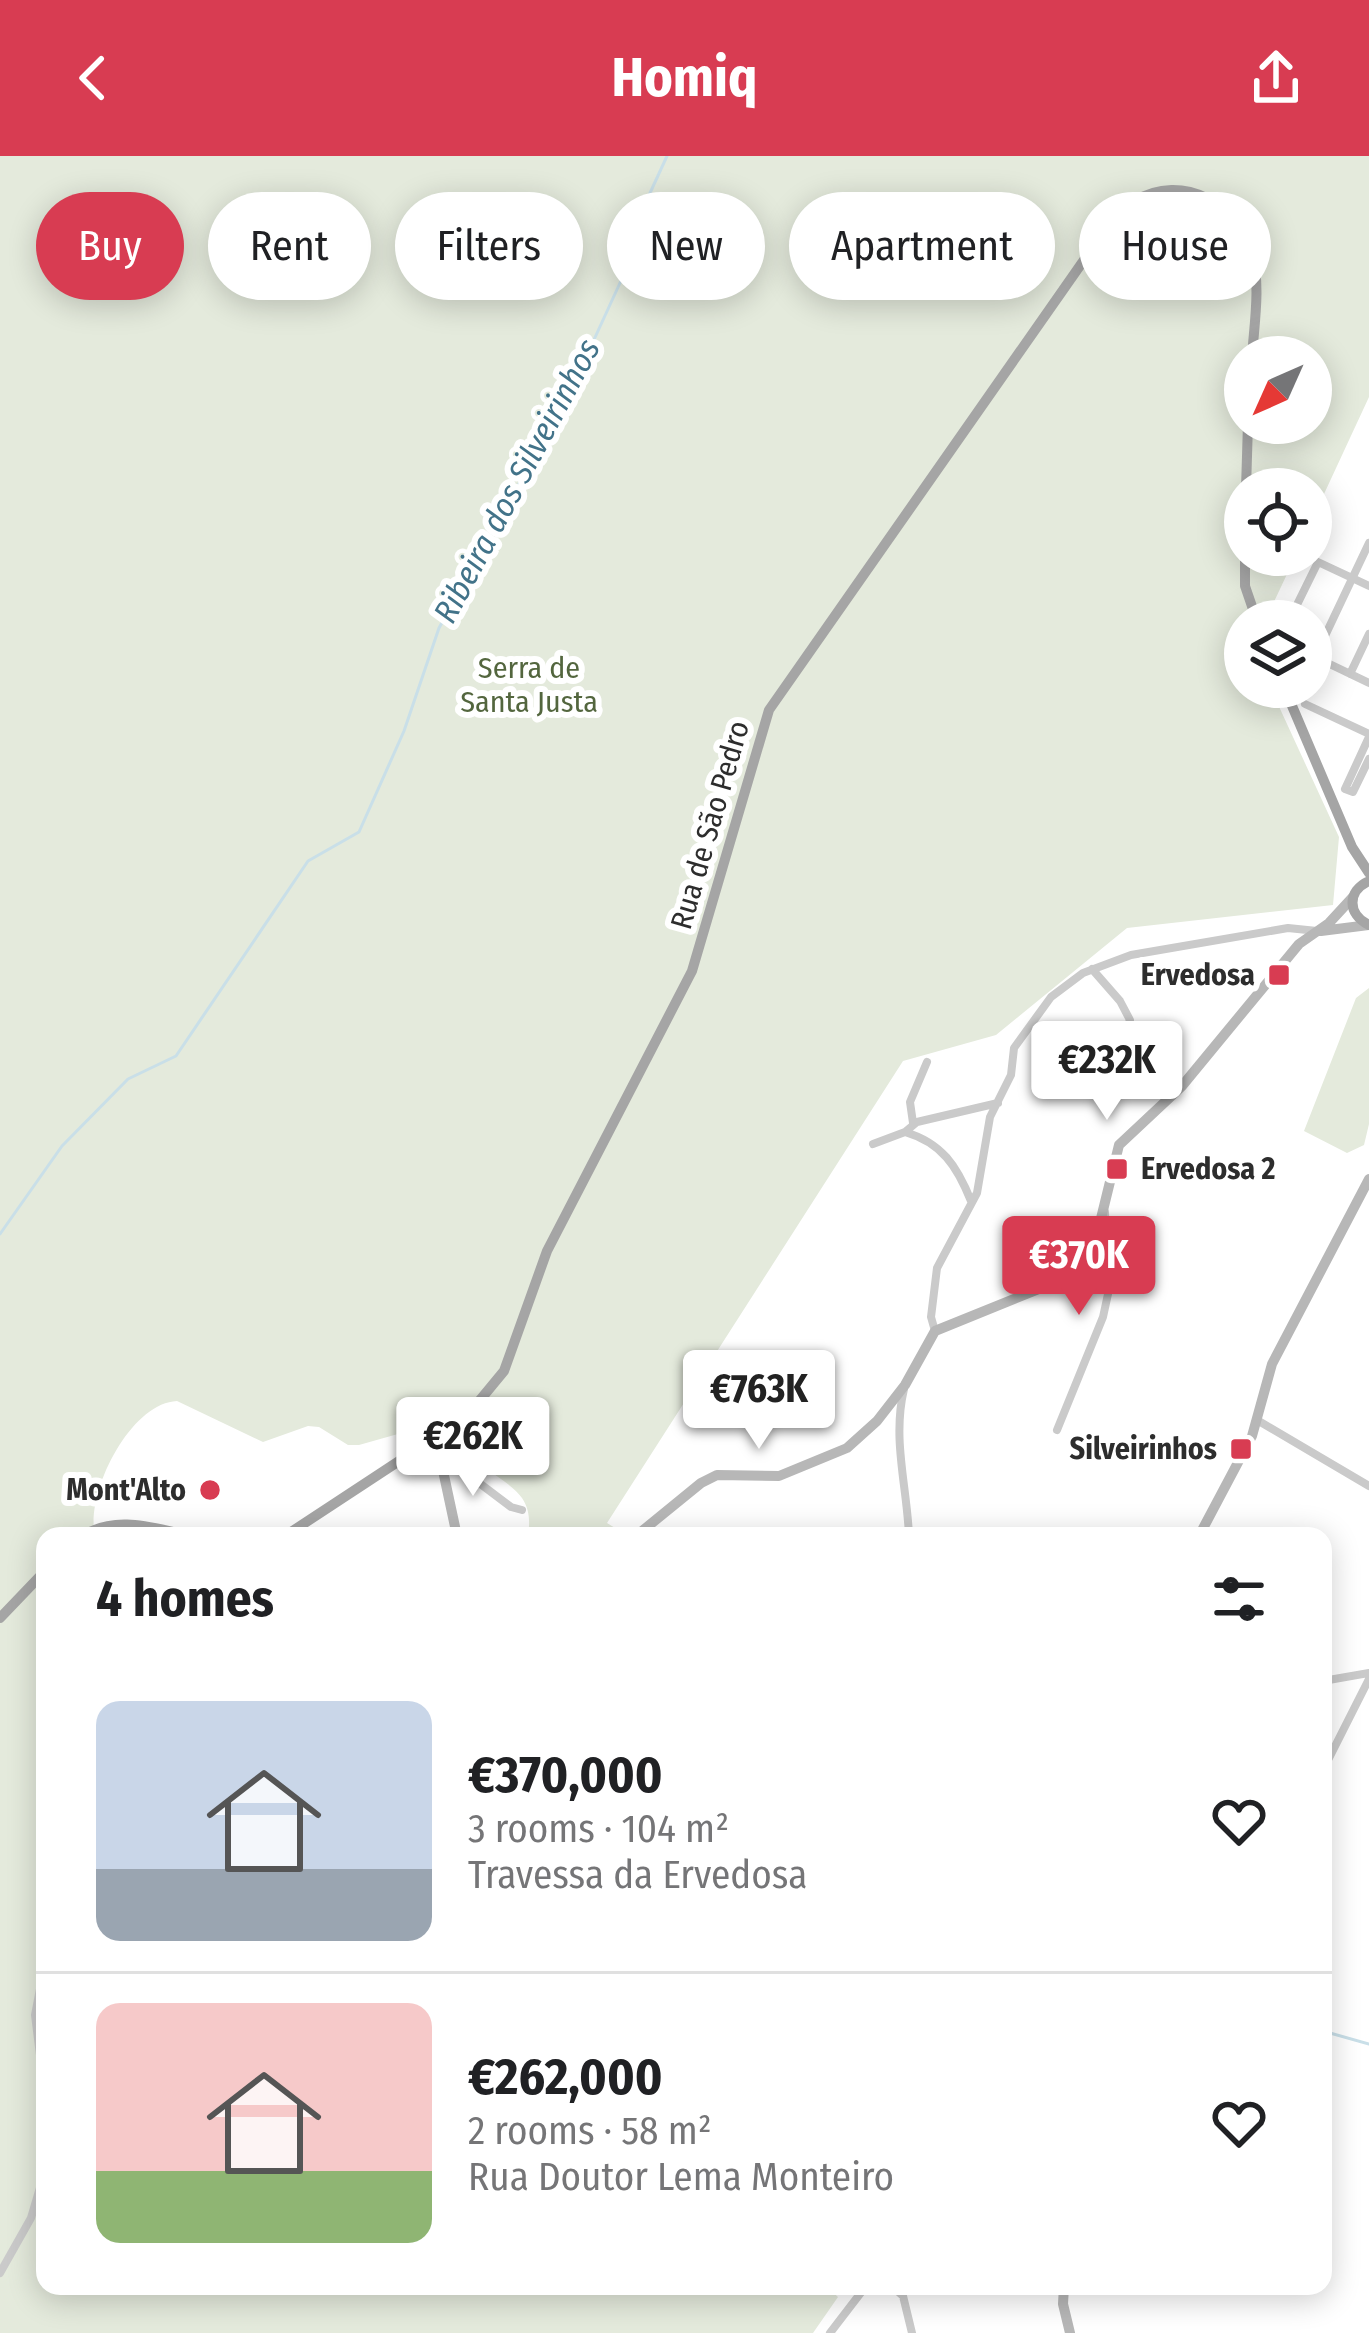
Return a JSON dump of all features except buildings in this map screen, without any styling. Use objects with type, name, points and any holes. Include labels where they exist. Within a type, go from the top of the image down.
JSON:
[{"type":"main road","name":"Rua de São Pedro","points":[[299,1527],[466,1417],[504,1371],[547,1251],[692,971],[769,710],[1105,229],[1128,206],[1162,191],[1186,191],[1209,199],[1236,221],[1255,262],[1253,336]]},
{"type":"main road","points":[[1293,708],[1352,847],[1362,885],[1356,915],[1369,925]]},
{"type":"main road","points":[[0,1618],[36,1580]]},
{"type":"street","points":[[1369,543],[1315,657],[1369,683]]},
{"type":"street","points":[[1299,600],[1318,562],[1369,586]]},
{"type":"street","points":[[1350,674],[1369,634]]},
{"type":"street","points":[[1313,708],[1369,736],[1345,789],[1353,792],[1369,759]]},
{"type":"street","points":[[647,1527],[718,1475],[779,1476],[847,1448],[878,1420],[905,1385],[935,1331],[1061,1280],[1086,1262],[1119,1145],[1182,1086],[1299,944],[1318,932],[1362,885]]},
{"type":"street","points":[[935,1331],[931,1317],[937,1268],[983,1170],[990,1117],[1011,1075],[1015,1048],[1032,1019],[1066,982],[1130,955],[1180,944],[1288,928],[1318,932],[1369,925]]},
{"type":"street","points":[[1088,1078],[1114,1059],[1130,1020],[1092,969]]},
{"type":"street","points":[[913,1123],[910,1102],[927,1062]]},
{"type":"street","points":[[873,1144],[905,1132],[913,1123],[998,1103]]},
{"type":"street","points":[[936,1144],[934,1131],[942,1117]]},
{"type":"street","points":[[905,1132],[936,1144],[952,1161],[971,1203]]},
{"type":"street","points":[[1204,1527],[1252,1436],[1265,1378],[1369,1179]]},
{"type":"street","points":[[1057,1430],[1108,1294],[1104,1205]]},
{"type":"street","points":[[905,1385],[897,1440],[909,1527]]},
{"type":"street","points":[[1256,1419],[1369,1486]]},
{"type":"street","points":[[432,1441],[455,1527]]},
{"type":"street","points":[[443,1470],[454,1464],[511,1507],[522,1510]]},
{"type":"street","points":[[1332,1680],[1369,1676]]},
{"type":"street","points":[[1332,1752],[1369,1676]]},
{"type":"street","points":[[0,2273],[36,2201]]},
{"type":"street","points":[[830,2333],[859,2295]]},
{"type":"street","points":[[902,2295],[912,2333]]},
{"type":"street","points":[[1064,2295],[1070,2333]]},
{"type":"green space","name":"Serra de Santa Justa","points":[[0,156],[1369,156],[1369,397],[1332,477],[1332,468],[1224,468],[1224,576],[1286,576],[1275,600],[1224,600],[1224,708],[1280,708],[1339,837],[1333,905],[1127,928],[996,1035],[903,1061],[607,1523],[613,1527],[529,1527],[527,1507],[514,1489],[412,1430],[348,1445],[319,1427],[308,1426],[263,1442],[177,1401],[143,1417],[128,1433],[104,1475],[94,1527],[36,1527],[36,2295],[838,2297],[813,2333],[0,2333]]},
{"type":"green space","points":[[1369,988],[1369,1124],[1364,1145],[1347,1153],[1304,1131],[1356,998]]},
{"type":"waterway","name":"Ribeira dos Silveirinhos","points":[[0,1234],[62,1146],[128,1079],[176,1056],[308,861],[359,832],[404,731],[439,628],[570,392],[625,272],[667,156]]},
{"type":"waterway","points":[[1332,2034],[1369,2044]]},
{"type":"place","name":"Ervedosa","points":[[1279,975]]},
{"type":"place","name":"Ervedosa 2","points":[[1117,1169]]},
{"type":"place","name":"Silveirinhos","points":[[1241,1449]]},
{"type":"place","name":"Mont'Alto","points":[[210,1490]]}]
